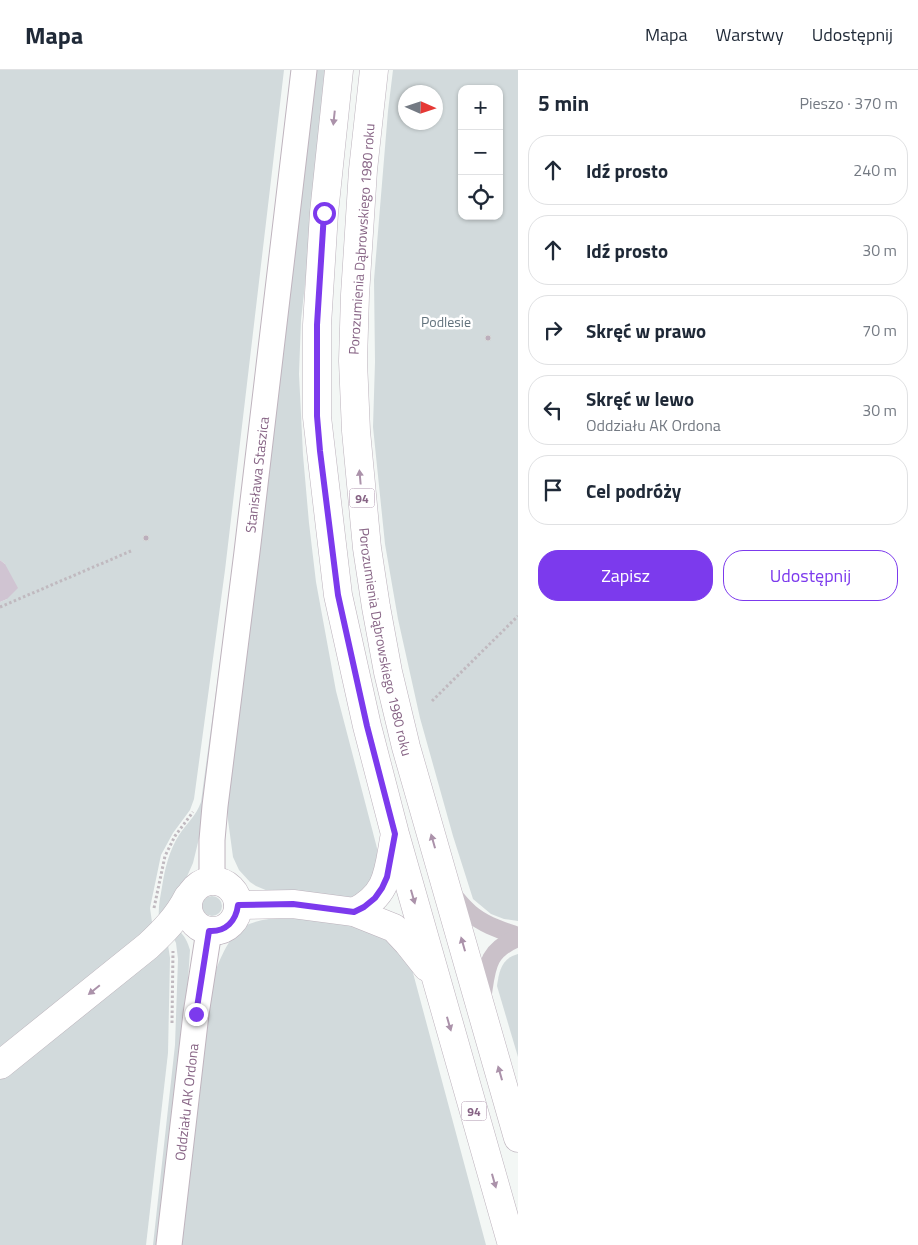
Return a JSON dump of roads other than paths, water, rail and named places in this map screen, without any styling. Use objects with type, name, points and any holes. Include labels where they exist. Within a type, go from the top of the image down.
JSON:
[{"type":"main road","name":"94","points":[[339,70],[324,213],[317,325],[317,416],[338,595],[367,726],[395,834],[512,1245]]},
{"type":"main road","name":"Porozumienia Dąbrowskiego 1980 roku","points":[[374,70],[363,170],[353,362],[356,431],[367,548],[388,672],[406,747],[518,1138]]},
{"type":"main road","points":[[354,912],[375,898],[382,888],[387,877],[395,834]]},
{"type":"main road","points":[[0,1065],[148,946],[177,917],[188,897],[193,889],[197,886],[205,881],[212,880],[220,881],[228,886],[234,893],[238,905],[236,916],[228,926],[221,930],[209,931],[200,928],[190,919],[187,906],[188,897]]},
{"type":"main road","points":[[238,905],[293,904],[354,912],[386,924],[400,933],[436,978]]},
{"type":"street","name":"Stanisława Staszica","points":[[212,880],[212,840],[216,796],[250,534],[304,70]]},
{"type":"street","points":[[447,888],[464,908],[479,920],[518,937]]},
{"type":"street","name":"Oddziału AK Ordona","points":[[169,1245],[196,1014],[209,931]]},
{"type":"street","points":[[481,1008],[487,969],[491,958],[498,949],[518,937]]},
{"type":"park label","name":"Podlesie","points":[[446,321]]}]
